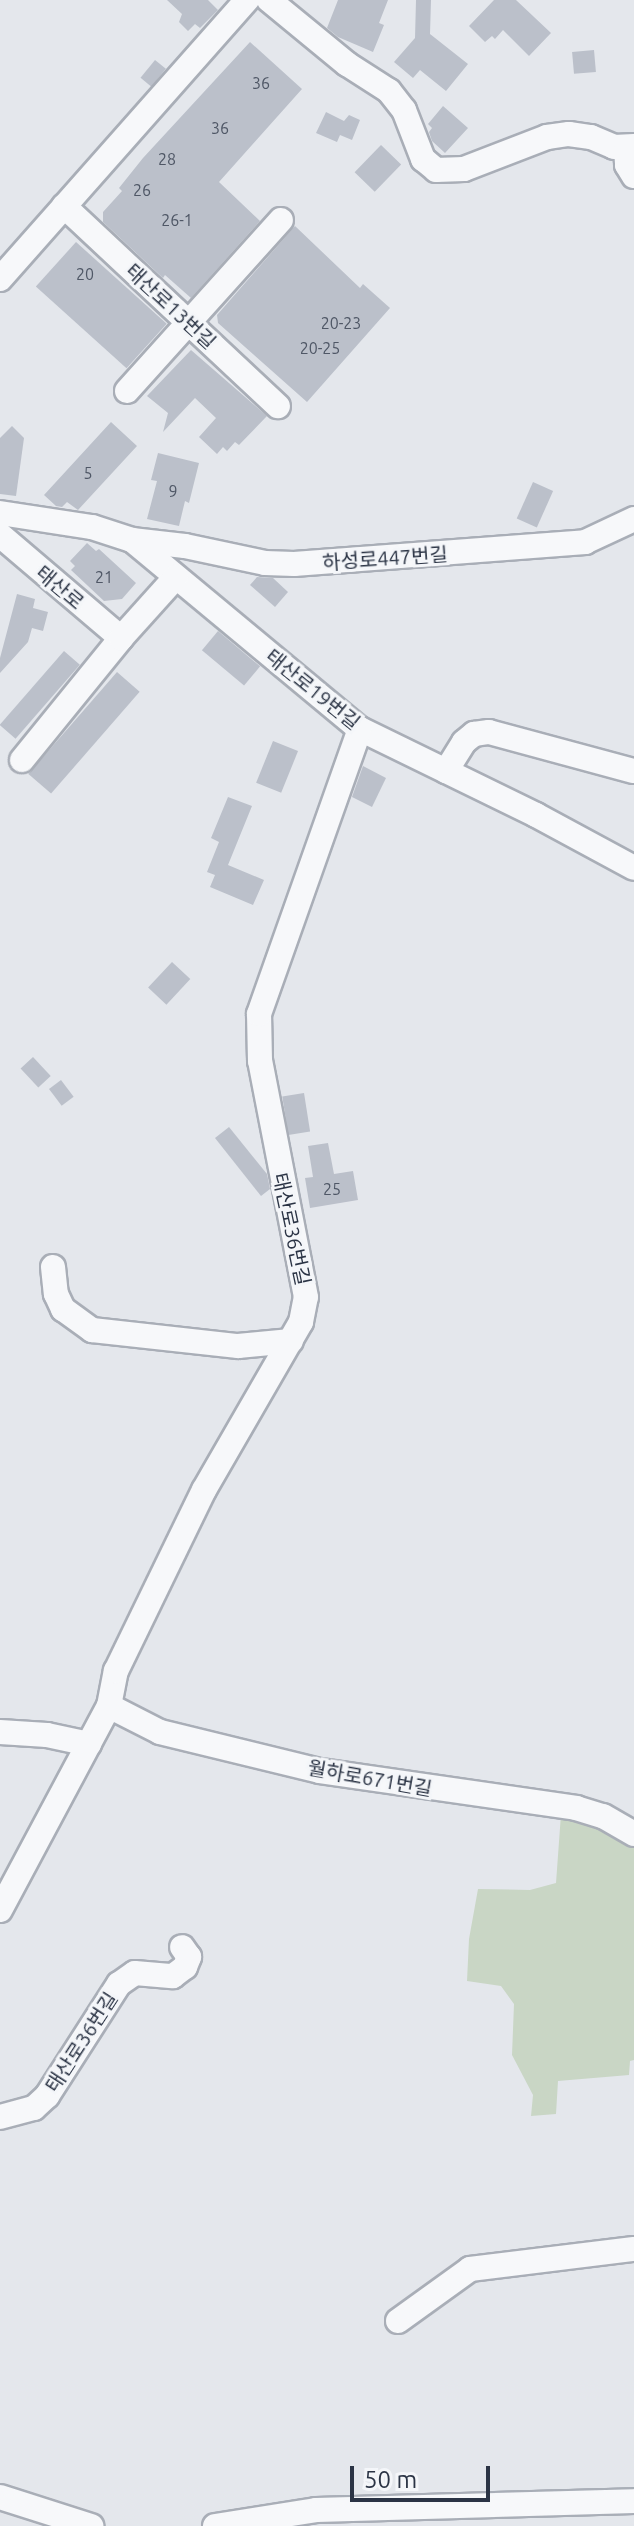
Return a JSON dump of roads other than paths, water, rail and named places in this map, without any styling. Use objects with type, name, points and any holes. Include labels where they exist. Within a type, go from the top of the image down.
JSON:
[{"type":"street","points":[[269,0],[347,64],[389,91],[404,110],[423,159],[436,170],[464,169],[547,137],[569,134],[630,148],[627,165],[634,176]]},
{"type":"street","points":[[0,279],[238,3]]},
{"type":"street","name":"태산로13번길","points":[[64,206],[278,406]]},
{"type":"street","points":[[127,391],[281,220]]},
{"type":"street","name":"태산로19번길","points":[[0,513],[92,527],[132,540],[360,729],[634,868]]},
{"type":"street","name":"하성로447번길","points":[[132,540],[185,546],[251,561],[294,564],[585,542],[634,519]]},
{"type":"street","name":"태산로","points":[[0,535],[121,638]]},
{"type":"street","points":[[22,760],[121,638],[176,577]]},
{"type":"street","name":"태산로36번길","points":[[0,1910],[109,1706],[116,1671],[204,1490],[301,1322],[306,1297],[260,1061],[259,1014],[360,729]]},
{"type":"street","points":[[446,771],[464,742],[474,734],[489,732],[634,771]]},
{"type":"street","points":[[53,1267],[56,1294],[63,1309],[92,1330],[226,1345],[291,1341]]},
{"type":"street","name":"월하로671번길","points":[[109,1706],[160,1732],[320,1771],[576,1808],[603,1816],[634,1834]]},
{"type":"street","points":[[0,1732],[47,1735],[89,1744]]},
{"type":"street","name":"태산로36번길","points":[[0,2117],[34,2108],[47,2096],[119,1984],[135,1973],[173,1976],[185,1967],[189,1957],[182,1947]]},
{"type":"street","points":[[398,2321],[470,2269],[634,2249]]},
{"type":"street","points":[[0,2497],[91,2526]]},
{"type":"street","points":[[215,2526],[634,2501]]}]
